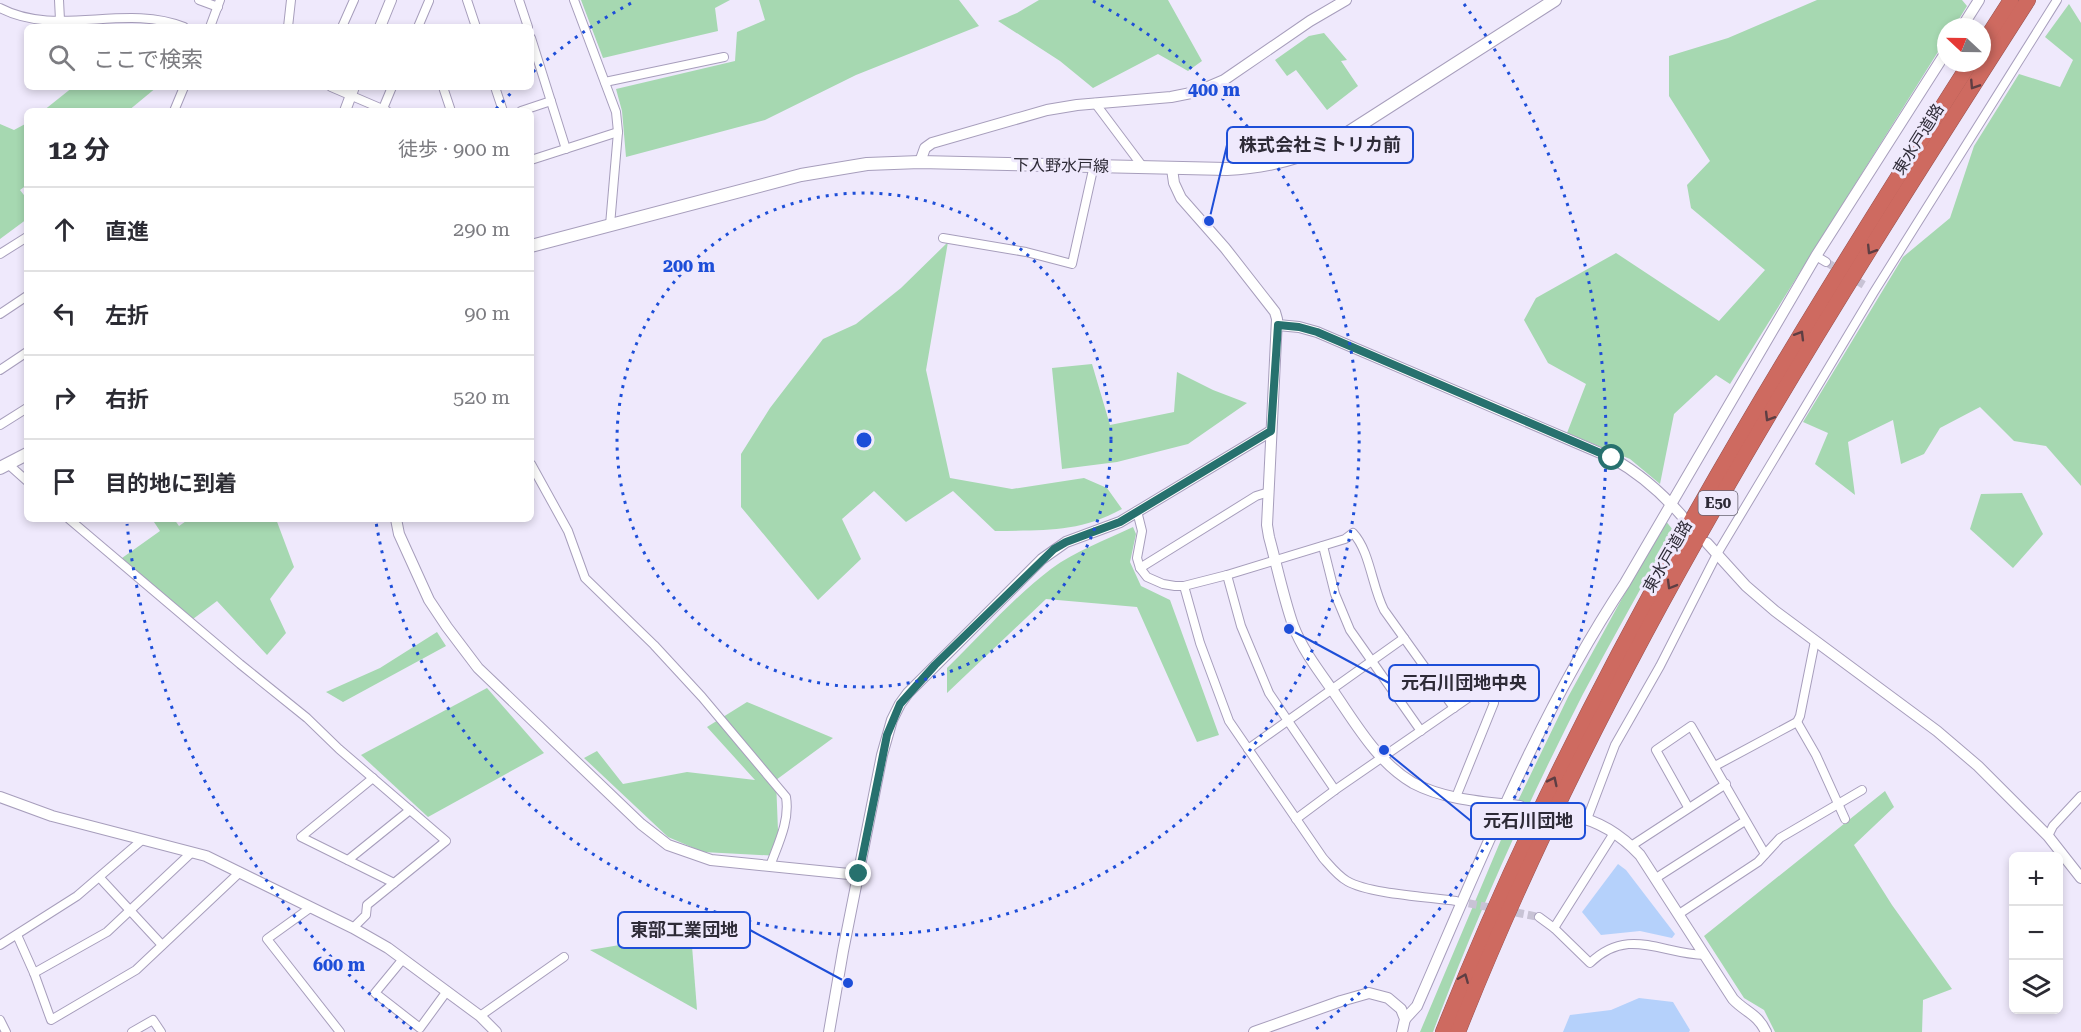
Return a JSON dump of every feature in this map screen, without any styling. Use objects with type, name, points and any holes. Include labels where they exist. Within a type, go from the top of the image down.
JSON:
[{"type":"highway","points":[[1991,31],[2011,0]]},
{"type":"highway","name":"東水戸道路","points":[[1458,1032],[1495,940],[1553,813],[1652,619],[1733,477],[1820,333],[2028,0]]},
{"type":"highway","name":"東水戸道路","points":[[1443,1032],[1500,893],[1588,709],[1640,611],[1719,470],[1806,325],[1964,72]]},
{"type":"main road","name":"下入野水戸線","points":[[534,245],[801,175],[867,164],[920,162],[1094,165],[1172,169],[1260,167],[1291,160],[1318,150],[1555,0]]},
{"type":"main road","points":[[3,465],[24,455]]},
{"type":"street","points":[[59,0],[60,20]]},
{"type":"street","points":[[199,0],[219,4],[211,24]]},
{"type":"street","points":[[288,24],[291,0]]},
{"type":"street","points":[[343,24],[354,0]]},
{"type":"street","points":[[381,24],[391,0]]},
{"type":"street","points":[[467,0],[475,24]]},
{"type":"street","points":[[519,0],[527,24]]},
{"type":"street","points":[[573,0],[616,112],[618,132],[610,225]]},
{"type":"street","points":[[920,162],[925,148],[932,143],[1047,110],[1196,93],[1224,80],[1310,21],[1346,0]]},
{"type":"street","points":[[1968,18],[1979,0]]},
{"type":"street","points":[[1587,819],[1615,746],[1660,666],[1717,554],[1874,292],[2057,0]]},
{"type":"street","points":[[419,24],[429,1]]},
{"type":"street","points":[[0,8],[27,19],[136,17],[177,24]]},
{"type":"street","points":[[534,47],[566,149]]},
{"type":"street","points":[[605,82],[724,57]]},
{"type":"street","points":[[1402,1032],[1405,1019],[1417,1006],[1505,805],[1605,612],[1625,583],[1670,502],[1937,67]]},
{"type":"street","points":[[175,108],[183,90]]},
{"type":"street","points":[[385,108],[391,90]]},
{"type":"street","points":[[444,90],[450,108]]},
{"type":"street","points":[[496,90],[501,108]]},
{"type":"street","points":[[346,108],[352,91],[381,108]]},
{"type":"street","points":[[530,108],[551,101]]},
{"type":"street","points":[[1095,103],[1143,168]]},
{"type":"street","points":[[534,159],[618,132]]},
{"type":"street","points":[[943,238],[1026,252],[1072,264],[1094,165]]},
{"type":"street","points":[[1172,169],[1176,190],[1275,312],[1278,325],[1267,525],[1294,626],[1312,661],[1363,735],[1382,758],[1413,783],[1434,792],[1456,797],[1520,806]]},
{"type":"street","points":[[0,254],[24,239]]},
{"type":"street","points":[[1864,285],[1874,292]]},
{"type":"street","points":[[0,314],[24,298]]},
{"type":"street","points":[[1278,325],[1317,332],[1612,458],[1641,476],[1682,516]]},
{"type":"street","points":[[0,370],[24,354]]},
{"type":"street","points":[[0,425],[24,410]]},
{"type":"street","points":[[829,1032],[887,735],[900,704],[908,693],[1054,549],[1066,542],[1120,522],[1271,431]]},
{"type":"street","points":[[3,465],[24,479]]},
{"type":"street","points":[[534,469],[568,531],[585,578],[654,645],[694,688],[786,797],[788,810],[770,866]]},
{"type":"street","points":[[1140,568],[1256,496],[1269,492]]},
{"type":"street","points":[[1137,511],[1142,531],[1137,558],[1140,568],[1147,577],[1163,584],[1184,586],[1227,575],[1345,539],[1353,533],[1360,541],[1377,598],[1454,708]]},
{"type":"street","points":[[73,522],[307,718],[339,749],[446,841],[367,905],[366,915],[353,928]]},
{"type":"street","points":[[397,522],[399,534],[429,600],[478,668],[641,824],[668,845],[698,856],[722,861],[859,874]]},
{"type":"street","points":[[1707,543],[1759,597],[1958,748],[2048,836],[2081,878]]},
{"type":"street","points":[[1323,546],[1340,611],[1350,630],[1421,731]]},
{"type":"street","points":[[1227,575],[1245,636],[1269,693],[1335,790]]},
{"type":"street","points":[[1184,586],[1200,642],[1229,721],[1323,858],[1337,874],[1347,881],[1382,891],[1456,901]]},
{"type":"street","points":[[1248,749],[1404,638]]},
{"type":"street","points":[[1715,765],[1797,722],[1815,641]]},
{"type":"street","points":[[1296,819],[1474,694],[1490,696],[1494,703],[1456,797]]},
{"type":"street","points":[[1797,722],[1816,755],[1845,819]]},
{"type":"street","points":[[1688,807],[1656,750],[1691,726],[1765,854]]},
{"type":"street","points":[[373,778],[301,837],[394,882]]},
{"type":"street","points":[[1631,846],[1726,784]]},
{"type":"street","points":[[1679,914],[1758,861],[1780,838],[1862,790]]},
{"type":"street","points":[[2048,836],[2081,796]]},
{"type":"street","points":[[0,797],[36,811],[206,856],[240,872],[353,928],[388,948],[480,1016],[496,1032]]},
{"type":"street","points":[[348,860],[410,810]]},
{"type":"street","points":[[1574,816],[1587,819],[1614,833],[1631,846],[1656,878],[1733,999],[1754,1014],[1766,1032]]},
{"type":"street","points":[[1656,878],[1745,821]]},
{"type":"street","points":[[1554,928],[1614,833]]},
{"type":"street","points":[[0,945],[77,896],[142,840]]},
{"type":"street","points":[[34,973],[107,932],[191,853]]},
{"type":"street","points":[[17,935],[51,1020],[136,970],[240,872]]},
{"type":"street","points":[[100,878],[162,945]]},
{"type":"street","points":[[310,908],[267,939],[340,1032]]},
{"type":"street","points":[[1539,917],[1554,928],[1590,963],[1614,946],[1642,943],[1690,954],[1705,955]]},
{"type":"street","points":[[480,1016],[564,957]]},
{"type":"street","points":[[403,959],[375,993],[422,1031],[447,991]]},
{"type":"street","points":[[1254,1032],[1369,993],[1381,995],[1393,1001],[1401,1009],[1405,1019]]},
{"type":"street","points":[[0,1020],[6,1032]]},
{"type":"street","points":[[132,1032],[153,1020],[161,1032]]},
{"type":"green space","points":[[581,0],[730,0],[715,8],[718,31],[603,58]]},
{"type":"green space","points":[[759,0],[959,0],[979,26],[856,75],[765,120],[626,157],[622,111],[616,89],[735,61],[737,32],[765,20]]},
{"type":"green space","points":[[1039,0],[1168,0],[1202,61],[1188,71],[1158,54],[1093,88],[1060,61],[998,21]]},
{"type":"green space","points":[[1817,0],[1962,0],[1967,6],[1960,18],[1937,18],[1937,53],[1730,384],[1716,375],[1674,414],[1660,484],[1630,459],[1567,433],[1586,384],[1548,363],[1524,320],[1536,298],[1616,253],[1719,321],[1765,270],[1691,208],[1687,185],[1710,161],[1669,96],[1669,56],[1728,38]]},
{"type":"green space","points":[[2069,4],[2081,23],[2081,486],[2046,446],[2014,441],[1980,407],[1940,428],[1924,454],[1901,464],[1893,420],[1848,442],[1855,495],[1815,464],[1828,433],[1803,422],[1903,257],[1950,218],[1974,146],[2019,74],[2060,87],[2073,60],[2045,37]]},
{"type":"green space","points":[[1324,33],[1347,60],[1341,61],[1358,86],[1327,110],[1296,70],[1287,76],[1275,60],[1309,36]]},
{"type":"green space","points":[[69,90],[153,90],[132,108],[47,108]]},
{"type":"green space","points":[[0,124],[14,130],[24,125],[24,187],[20,190],[24,195],[24,221],[0,239]]},
{"type":"green space","points":[[948,242],[926,370],[950,478],[1012,489],[1084,478],[1107,488],[1122,509],[1106,517],[1060,529],[995,531],[953,491],[906,522],[874,491],[842,519],[861,559],[818,600],[741,507],[741,454],[770,408],[823,339],[856,324],[901,288]]},
{"type":"green space","points":[[1092,364],[1110,425],[1174,412],[1177,372],[1213,390],[1247,403],[1188,444],[1117,462],[1062,469],[1052,368]]},
{"type":"green space","points":[[2022,493],[2043,534],[2013,568],[1970,529],[1981,494]]},
{"type":"green space","points":[[1665,520],[1673,530],[1583,694],[1542,777],[1503,861],[1433,1032],[1420,1032],[1514,809],[1568,697]]},
{"type":"green space","points":[[154,522],[176,522],[179,526],[185,522],[277,522],[294,567],[270,599],[286,633],[267,655],[217,601],[193,619],[122,558],[160,531]]},
{"type":"green space","points":[[1133,527],[1136,534],[1130,562],[1141,586],[1170,600],[1219,735],[1197,742],[1137,607],[1046,599],[947,693],[947,668],[1024,591],[1070,557]]},
{"type":"green space","points":[[437,632],[446,646],[343,702],[326,692],[380,668]]},
{"type":"green space","points":[[487,688],[544,753],[428,817],[361,755]]},
{"type":"green space","points":[[747,702],[833,738],[776,780],[779,856],[703,852],[668,837],[584,758],[597,751],[623,784],[687,772],[755,780],[707,727]]},
{"type":"green space","points":[[1885,791],[1894,807],[1854,845],[1892,905],[1952,989],[1923,1000],[1922,1032],[1775,1032],[1764,1010],[1744,998],[1704,936]]},
{"type":"green space","points":[[691,933],[697,1010],[590,950]]},
{"type":"water","points":[[1618,864],[1626,870],[1675,934],[1672,938],[1640,931],[1601,935],[1582,912]]},
{"type":"water","points":[[1639,998],[1673,1002],[1690,1030],[1689,1032],[1563,1032],[1570,1015],[1611,1010]]},
{"type":"tunnel","points":[[1826,262],[1864,285]]},
{"type":"tunnel","points":[[1520,806],[1574,816]]},
{"type":"tunnel","points":[[1457,901],[1539,917]]},
{"type":"place","name":"株式会社ミトリカ前","points":[[1209,221]]},
{"type":"place","name":"元石川団地中央","points":[[1289,629]]},
{"type":"place","name":"元石川団地","points":[[1384,750]]},
{"type":"place","name":"東部工業団地","points":[[848,983]]},
{"type":"route","points":[[859,874],[887,735],[900,704],[908,693],[1054,549],[1066,542],[1120,522],[1271,431],[1278,325],[1317,332],[1612,458]]}]
